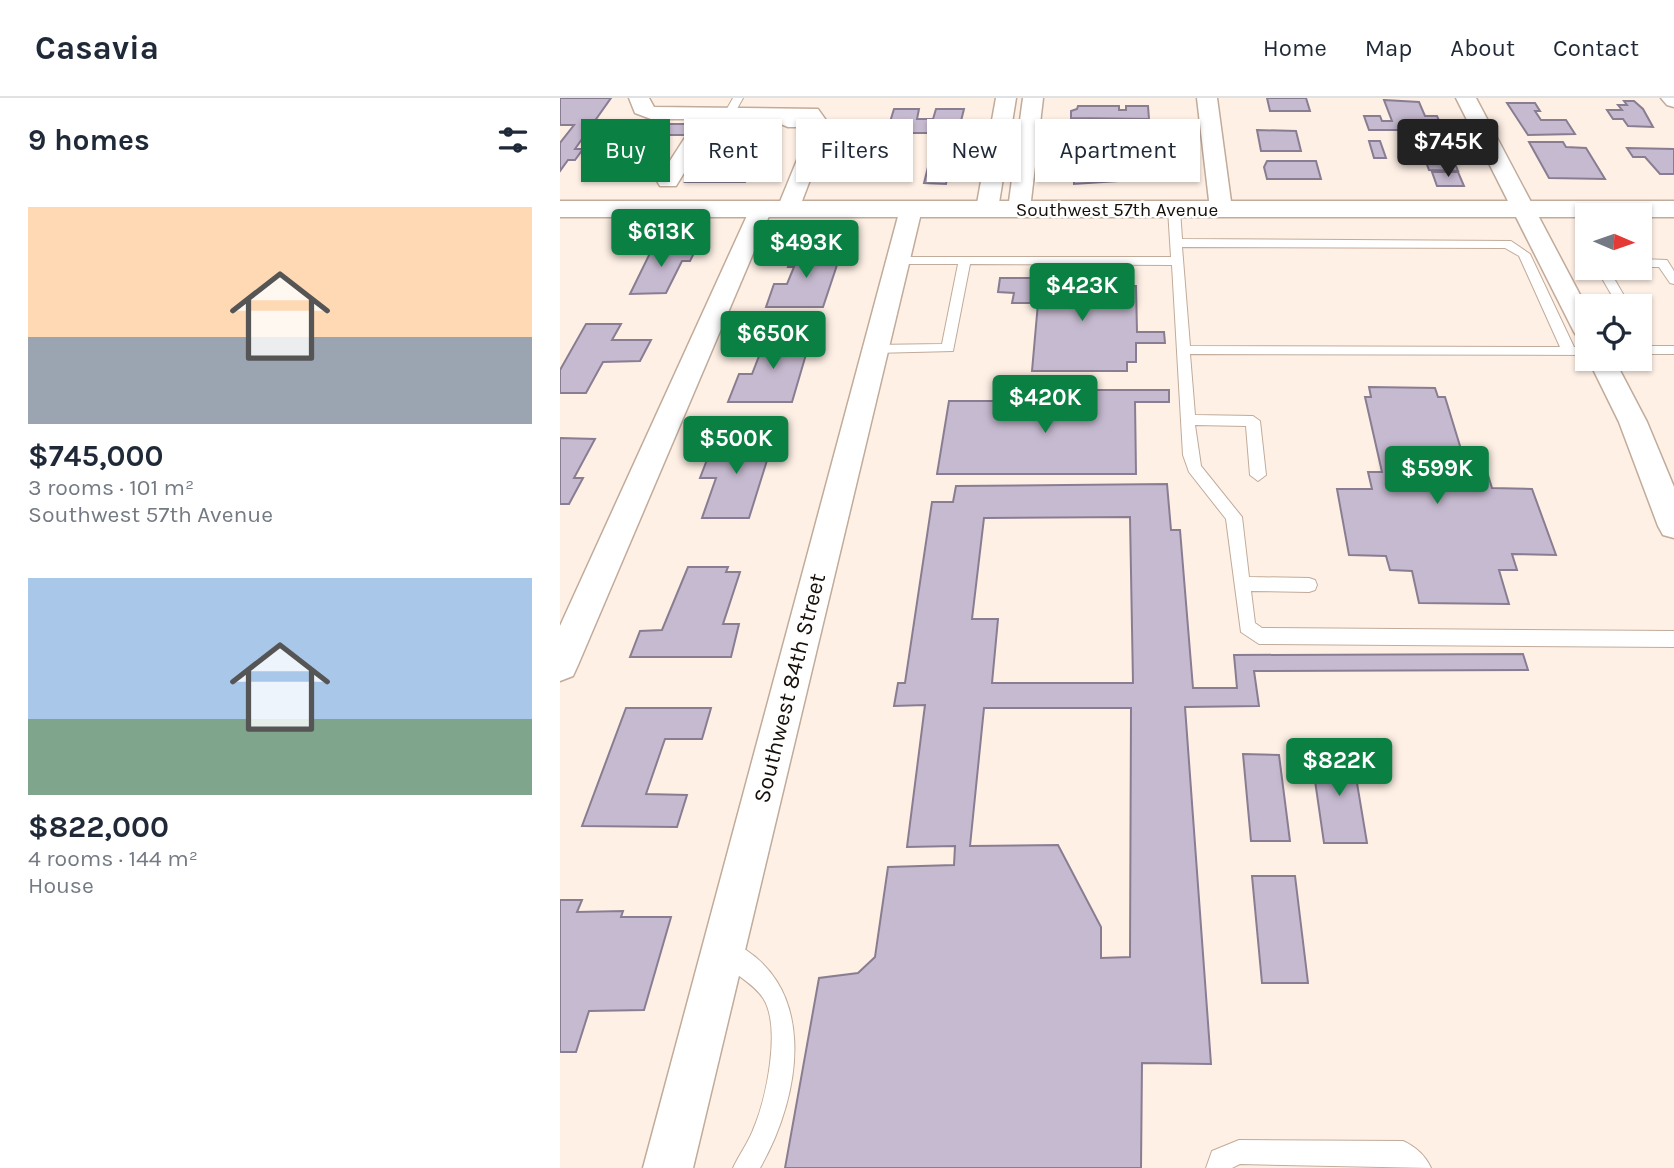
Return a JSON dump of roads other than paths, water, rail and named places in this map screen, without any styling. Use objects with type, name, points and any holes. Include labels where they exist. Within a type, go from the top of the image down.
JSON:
[{"type":"main road","name":"Southwest 57th Avenue","points":[[560,209],[1674,209]]},
{"type":"street","points":[[987,209],[1006,98]]},
{"type":"street","points":[[1019,209],[1032,98]]},
{"type":"street","points":[[1207,98],[1221,209]]},
{"type":"street","points":[[1466,98],[1575,308]]},
{"type":"street","points":[[560,665],[775,209],[817,136],[818,123],[811,113],[775,114],[726,109],[656,113],[640,104]]},
{"type":"street","points":[[670,179],[726,109]]},
{"type":"street","name":"Southwest 84th Street","points":[[668,1168],[911,209]]},
{"type":"street","points":[[1607,371],[1633,422],[1674,526]]},
{"type":"lane","points":[[1174,209],[1190,456],[1194,468],[1234,517],[1247,627],[1259,636],[1674,639]]},
{"type":"lane","points":[[1175,243],[1507,244],[1524,254],[1569,351]]},
{"type":"lane","points":[[874,349],[948,348],[965,260]]},
{"type":"lane","points":[[896,261],[1177,261]]},
{"type":"lane","points":[[1652,263],[1663,263],[1674,280]]},
{"type":"lane","points":[[1183,350],[1575,351]]},
{"type":"lane","points":[[1652,350],[1674,351]]},
{"type":"lane","points":[[1188,420],[1252,421],[1258,475]]},
{"type":"lane","points":[[1242,584],[1309,585]]},
{"type":"lane","points":[[724,950],[761,979],[775,996],[783,1021],[779,1075],[765,1132],[746,1168]]},
{"type":"lane","points":[[1219,1168],[1222,1160],[1239,1152],[1404,1154],[1418,1168]]}]
